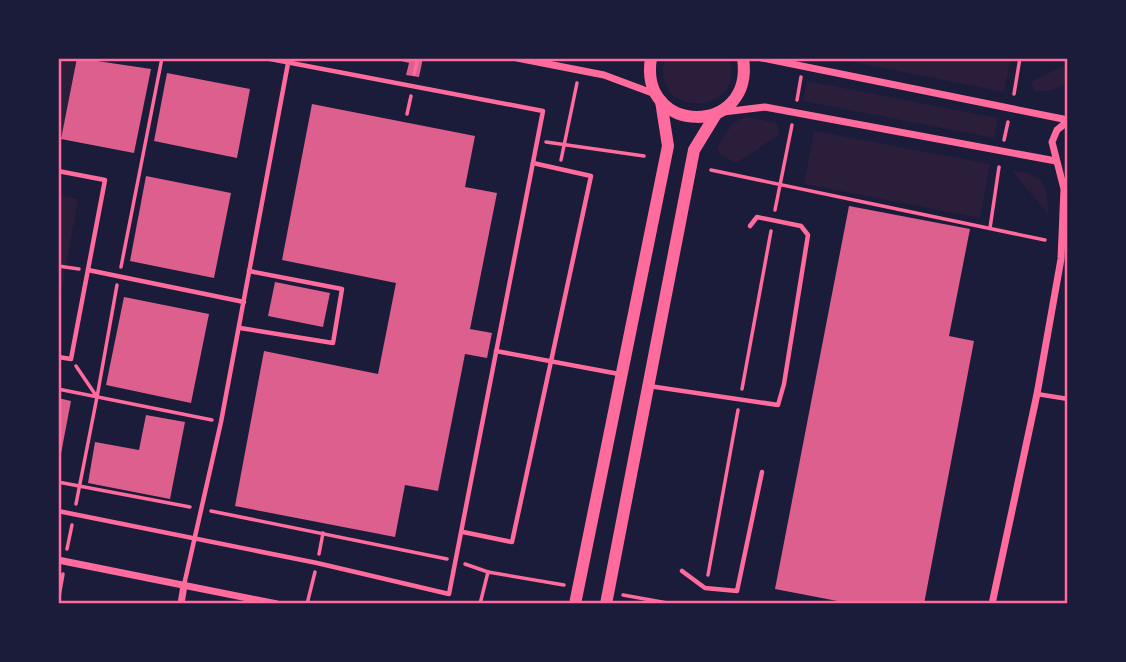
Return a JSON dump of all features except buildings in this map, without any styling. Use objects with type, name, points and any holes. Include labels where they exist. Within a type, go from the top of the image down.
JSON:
[{"type":"street","points":[[517,58],[625,81],[659,98],[686,116],[765,107],[1057,162],[1068,171]]},
{"type":"street","points":[[576,601],[668,146],[659,98],[649,71],[651,58]]},
{"type":"street","points":[[607,604],[694,150],[718,113],[733,102],[741,87],[745,71],[743,58]]},
{"type":"street","points":[[762,58],[1068,120],[1054,136],[1052,149],[1064,189],[1061,259],[1037,394],[992,604]]},
{"type":"street","points":[[1061,259],[1068,244]]},
{"type":"street","points":[[61,561],[277,604]]},
{"type":"street","points":[[181,604],[184,585]]},
{"type":"lane","points":[[58,511],[449,594],[543,111],[289,60],[265,58]]},
{"type":"lane","points":[[184,585],[240,328],[289,60]]},
{"type":"lane","points":[[463,532],[512,542],[591,176],[533,163]]},
{"type":"lane","points":[[58,171],[105,180],[71,359],[58,357]]},
{"type":"lane","points":[[648,386],[778,405],[784,384],[808,235],[801,226],[757,217],[750,226]]},
{"type":"lane","points":[[88,270],[244,302]]},
{"type":"lane","points":[[240,328],[333,343],[342,289],[249,271]]},
{"type":"lane","points":[[496,351],[620,374]]},
{"type":"lane","points":[[1037,394],[1068,400]]},
{"type":"lane","points":[[682,571],[705,588],[737,590],[762,472]]},
{"type":"path","points":[[58,602],[61,561],[74,514],[162,58]]},
{"type":"path","points":[[1014,94],[1020,58]]},
{"type":"path","points":[[560,169],[562,146],[577,83]]},
{"type":"path","points":[[1004,142],[1008,122]]},
{"type":"path","points":[[537,141],[644,156]]},
{"type":"path","points":[[990,228],[999,167]]},
{"type":"path","points":[[711,170],[1045,240]]},
{"type":"path","points":[[58,265],[88,270]]},
{"type":"path","points":[[71,359],[97,397]]},
{"type":"path","points":[[58,389],[221,422]]},
{"type":"path","points":[[58,482],[456,561],[488,572]]},
{"type":"shaded area","points":[[58,58],[77,58],[61,139],[58,138]]},
{"type":"shaded area","points":[[665,58],[729,58],[732,77],[725,91],[713,100],[698,103],[683,101],[670,93],[663,78]]},
{"type":"shaded area","points":[[833,58],[1011,58],[1004,92]]},
{"type":"shaded area","points":[[1068,63],[1068,80],[1052,90],[1034,91],[1031,82]]},
{"type":"shaded area","points":[[807,81],[998,118],[994,138],[803,101]]},
{"type":"shaded area","points":[[746,117],[777,123],[779,135],[736,163],[721,155],[717,147],[733,123]]},
{"type":"shaded area","points":[[814,131],[990,164],[980,218],[804,184]]},
{"type":"shaded area","points":[[1012,171],[1031,174],[1042,182],[1047,195],[1048,214]]},
{"type":"shaded area","points":[[58,195],[78,199],[58,312]]}]
